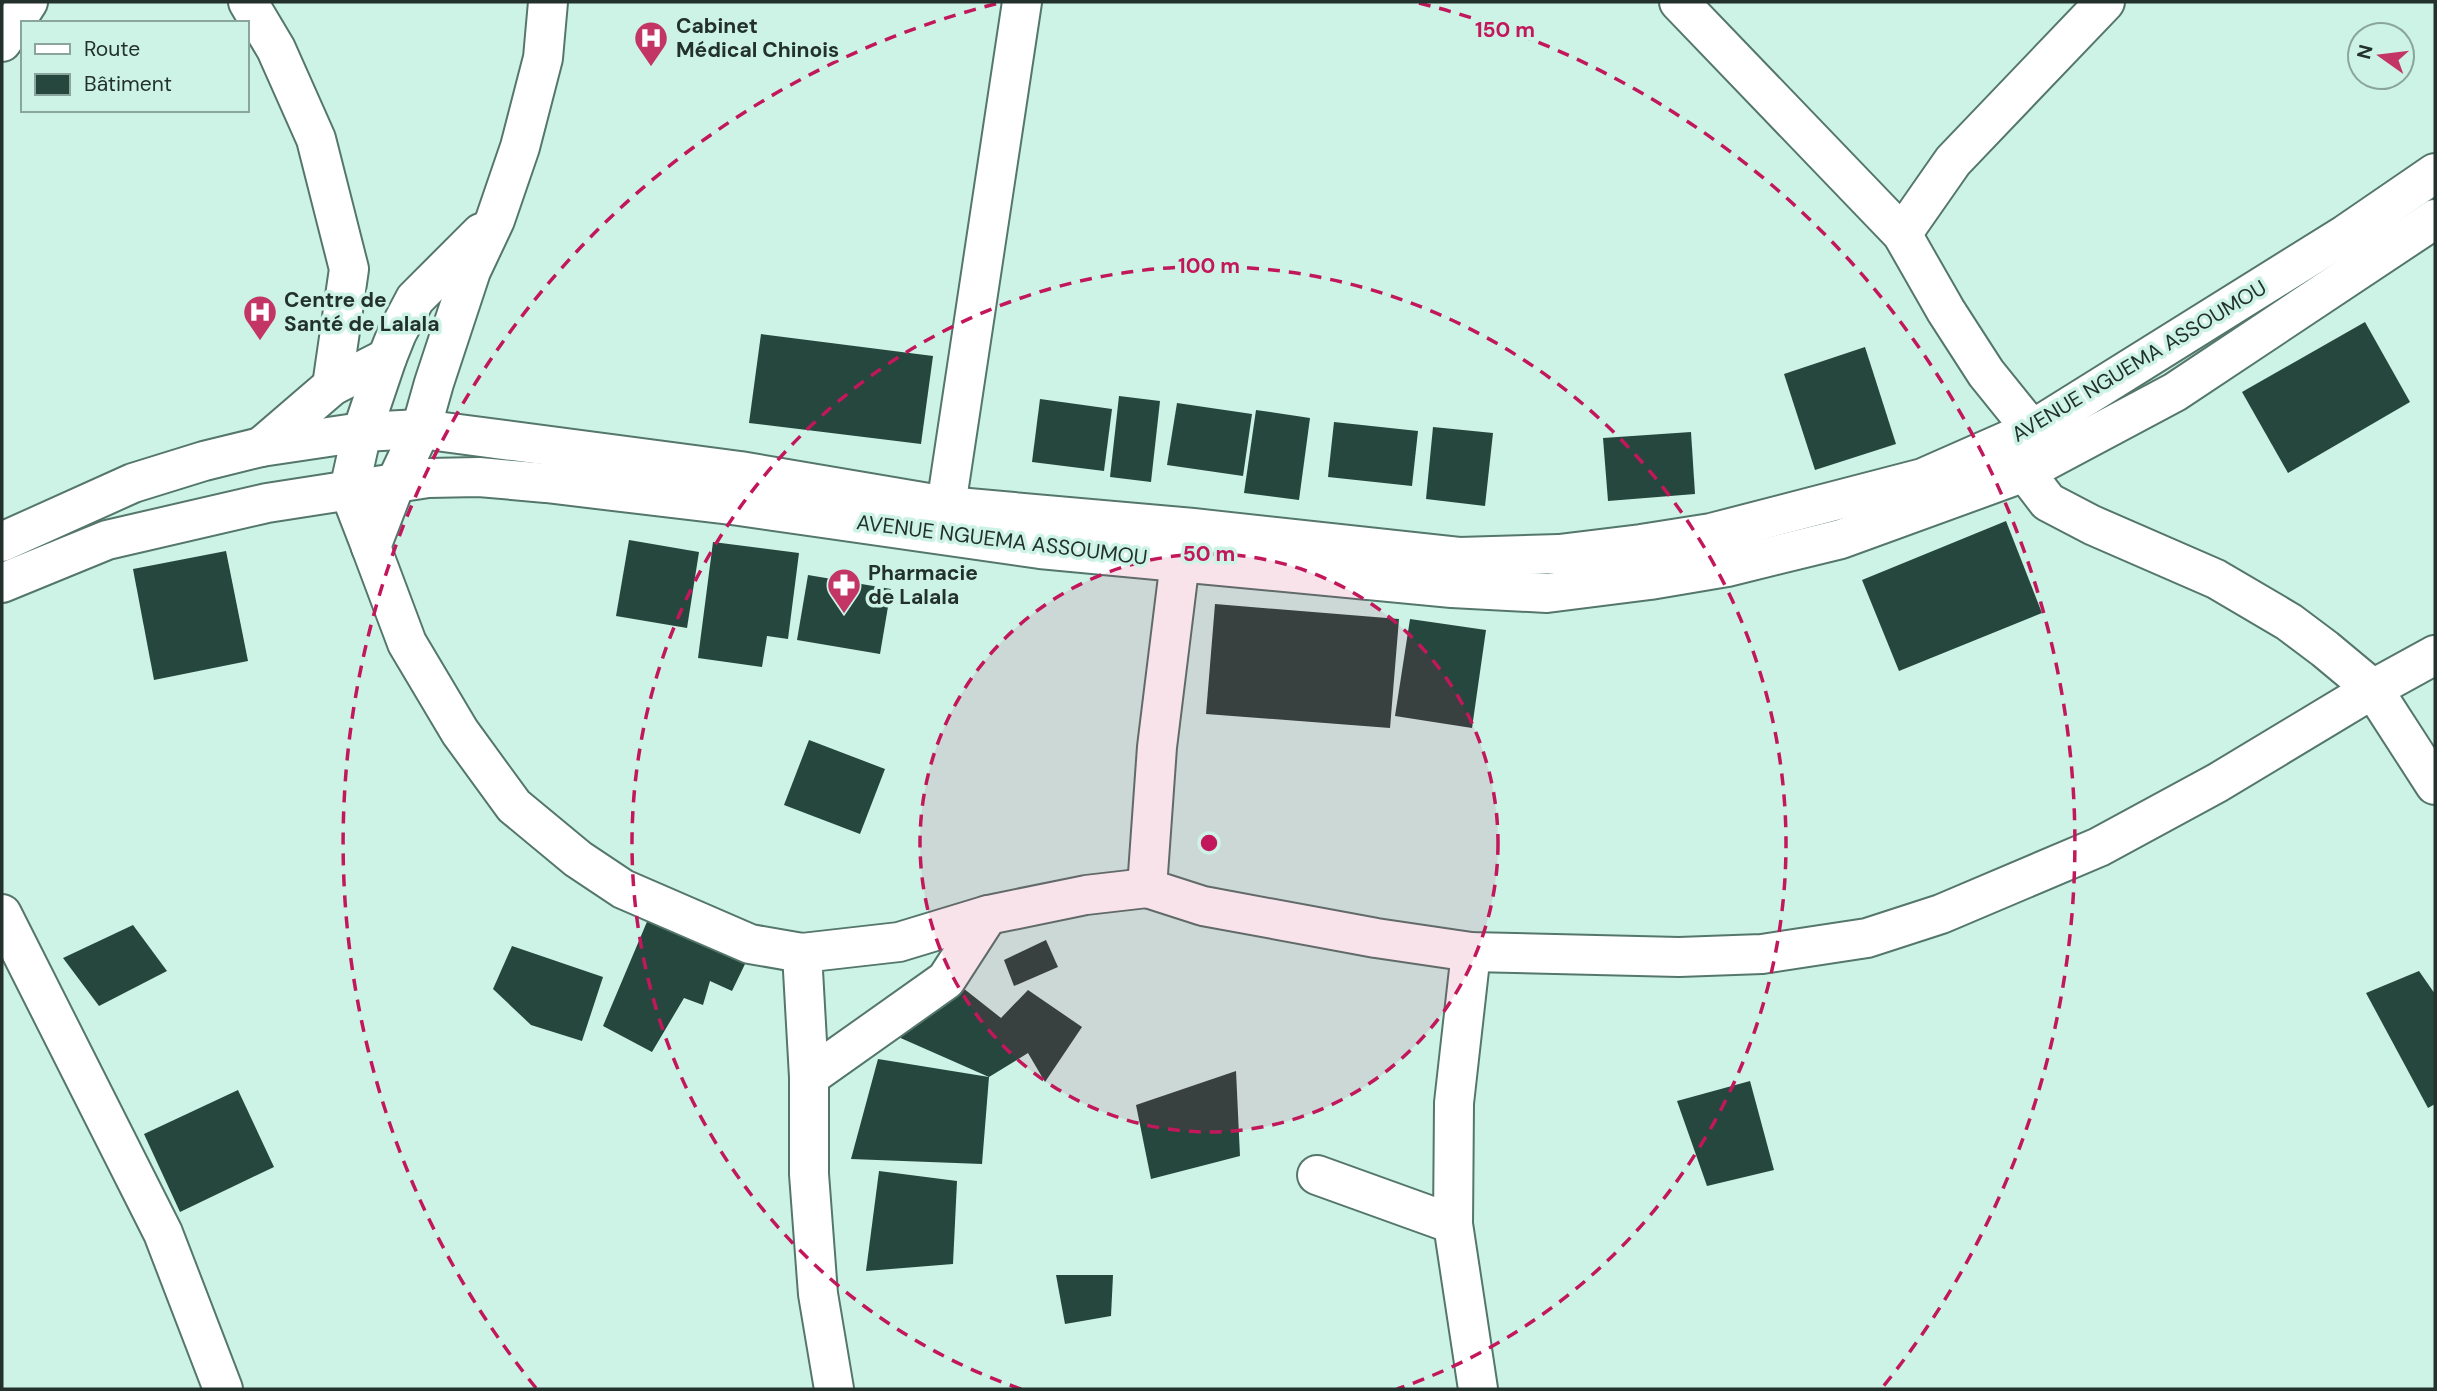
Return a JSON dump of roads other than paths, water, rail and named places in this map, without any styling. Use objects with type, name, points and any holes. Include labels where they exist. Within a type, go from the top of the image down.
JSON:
[{"type":"street","points":[[2,42],[28,2]]},
{"type":"street","points":[[248,2],[275,49],[316,139],[349,269],[332,386]]},
{"type":"street","points":[[371,547],[396,482],[421,429],[471,271],[495,220],[520,147],[543,58],[548,2]]},
{"type":"street","points":[[946,506],[1021,2]]},
{"type":"street","points":[[1679,2],[1902,234],[1946,311],[1986,373],[2032,430]]},
{"type":"street","points":[[1902,234],[1953,162],[2105,2]]},
{"type":"street","name":"AVENUE NGUEMA ASSOUMOU","points":[[740,489],[1193,528],[1459,557],[1559,554],[1711,533],[1878,492],[1923,478],[2032,430],[2346,234],[2435,173]]},
{"type":"street","name":"AVENUE NGUEMA ASSOUMOU","points":[[740,489],[1040,549],[1452,587],[1547,593],[1727,567],[1828,542],[2025,472],[2175,391],[2435,219]]},
{"type":"street","points":[[495,220],[415,299],[387,358],[362,432],[349,490],[407,643],[460,732],[514,807],[578,859],[623,889],[750,944],[802,953],[899,942],[988,915],[1086,895],[1147,888],[1203,906],[1376,938],[1471,952],[1679,957],[1762,954],[1867,938],[1941,914],[2099,847],[2217,783],[2435,655]]},
{"type":"street","points":[[261,447],[332,386],[387,358]]},
{"type":"street","points":[[2,542],[133,483],[204,461],[261,447],[362,432],[421,429],[740,489]]},
{"type":"street","points":[[2025,472],[2048,502],[2092,525],[2216,579],[2288,622],[2373,689],[2435,785]]},
{"type":"street","points":[[2,583],[107,540],[267,503],[396,482],[479,477],[546,483],[740,489]]},
{"type":"street","points":[[1147,888],[1157,747],[1180,561]]},
{"type":"street","points":[[2,914],[163,1233],[223,1389]]},
{"type":"street","points":[[808,1077],[946,981],[988,915]]},
{"type":"street","points":[[1471,952],[1454,1103],[1453,1224],[1478,1389]]},
{"type":"street","points":[[802,953],[809,1174],[818,1294],[834,1389]]},
{"type":"street","points":[[1317,1175],[1453,1224]]},
{"type":"place","name":"Cabinet Médical Chinois","points":[[651,68]]},
{"type":"place","name":"Centre de Santé de Lalala","points":[[260,342]]},
{"type":"place","name":"Pharmacie de Lalala","points":[[844,615]]}]
